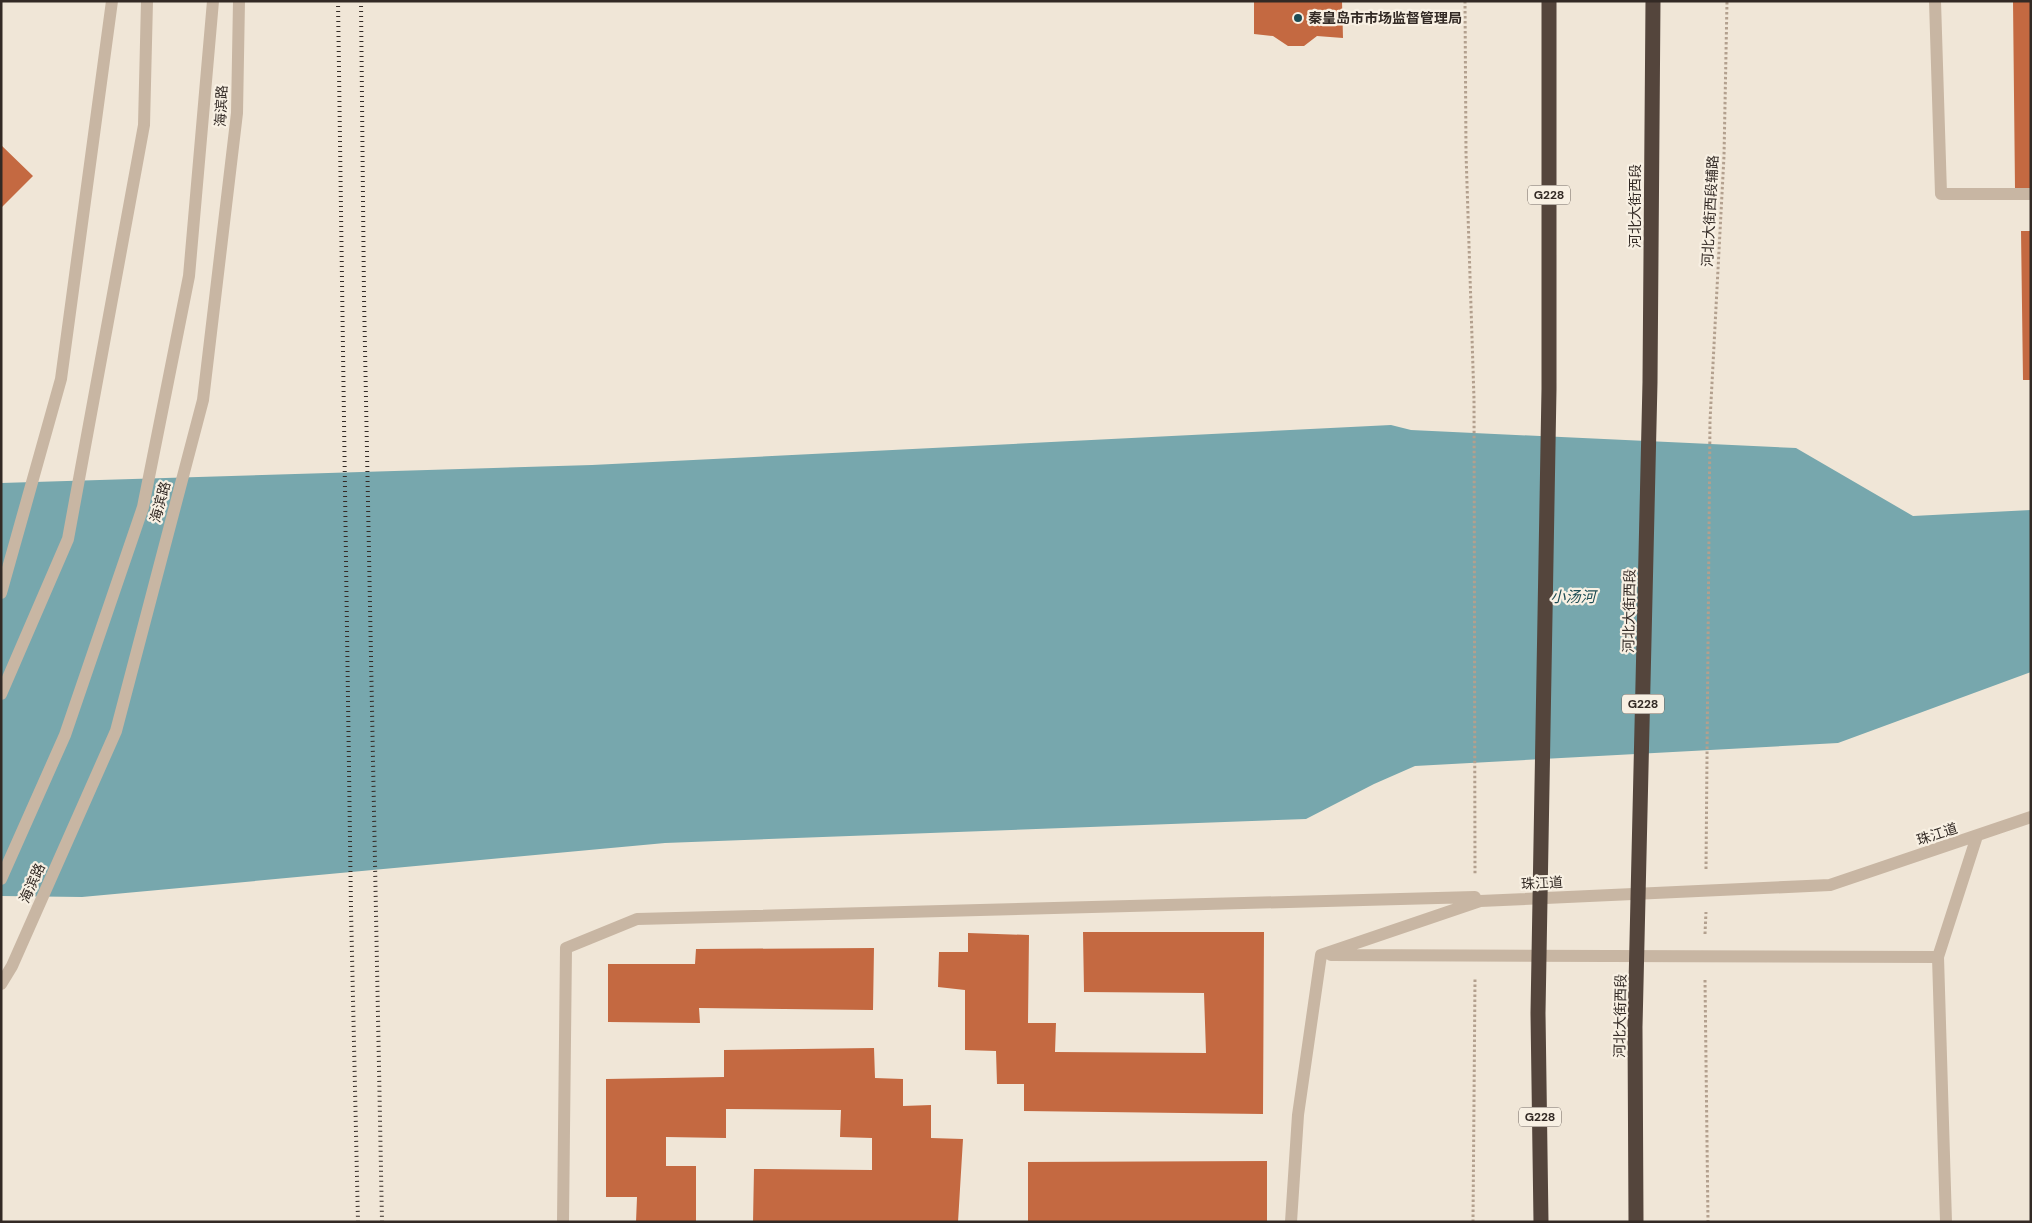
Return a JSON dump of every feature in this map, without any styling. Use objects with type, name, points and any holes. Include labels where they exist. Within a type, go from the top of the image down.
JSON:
[{"type":"highway","name":"G228","points":[[1541,1222],[1538,1013],[1549,389],[1549,1]]},
{"type":"highway","name":"河北大街西段","points":[[1636,1222],[1635,1026],[1650,382],[1652,1]]},
{"type":"street","points":[[1,593],[61,378],[112,1]]},
{"type":"street","points":[[1,694],[68,539],[144,125],[148,1]]},
{"type":"street","name":"海滨路","points":[[1,879],[64,735],[144,508],[189,276],[213,1]]},
{"type":"street","name":"海滨路","points":[[1,984],[12,966],[116,731],[202,400],[237,113],[239,1]]},
{"type":"street","points":[[1935,1],[1942,194],[2031,194]]},
{"type":"street","name":"珠江道","points":[[1321,955],[1480,901],[1830,885],[2031,817]]},
{"type":"street","points":[[1946,1222],[1938,957],[1977,836]]},
{"type":"street","points":[[563,1222],[566,948],[637,919],[1475,897]]},
{"type":"street","points":[[1291,1222],[1298,1115],[1321,955],[1938,957]]},
{"type":"path","points":[[1466,1],[1466,153],[1474,399],[1475,897]]},
{"type":"path","name":"河北大街西段辅路","points":[[1706,875],[1710,421],[1724,156],[1727,1]]},
{"type":"path","points":[[1705,944],[1706,904]]},
{"type":"path","points":[[1473,1222],[1475,973]]},
{"type":"path","points":[[1705,973],[1708,1222]]},
{"type":"water","name":"小汤河","points":[[1391,425],[1411,430],[1796,448],[1913,516],[2031,510],[2031,672],[1838,743],[1415,766],[1374,784],[1306,819],[665,843],[82,897],[1,896],[1,483],[592,465]]},
{"type":"building","name":"秦皇岛市市场监督管理局","points":[[1254,1],[1342,1],[1343,38],[1317,36],[1304,46],[1288,46],[1273,36],[1254,34]]},
{"type":"building","points":[[2013,1],[2031,1],[2031,188],[2015,189]]},
{"type":"building","points":[[1,145],[33,176],[1,208]]},
{"type":"building","points":[[2021,231],[2031,231],[2031,380],[2023,380]]},
{"type":"building","points":[[1083,932],[1264,932],[1263,1114],[1024,1111],[1024,1084],[997,1084],[996,1051],[965,1050],[965,990],[938,987],[939,952],[968,952],[968,933],[1029,935],[1028,1023],[1056,1023],[1055,1052],[1206,1053],[1204,993],[1084,992]]},
{"type":"building","points":[[874,948],[873,1010],[699,1008],[700,1023],[608,1022],[608,964],[695,964],[696,949]]},
{"type":"building","points":[[874,1048],[875,1078],[903,1079],[903,1106],[931,1105],[931,1138],[963,1139],[958,1222],[753,1222],[754,1169],[872,1170],[872,1138],[840,1137],[841,1110],[726,1109],[726,1138],[666,1137],[666,1166],[696,1166],[696,1222],[636,1222],[637,1197],[606,1197],[606,1079],[724,1077],[724,1050]]},
{"type":"building","points":[[1267,1161],[1267,1222],[1028,1221],[1028,1162]]},
{"type":"railway","points":[[338,1],[351,909],[358,1222]]},
{"type":"railway","points":[[361,1],[364,297],[382,1222]]},
{"type":"place","name":"秦皇岛市市场监督管理局","points":[[1298,18]]}]
